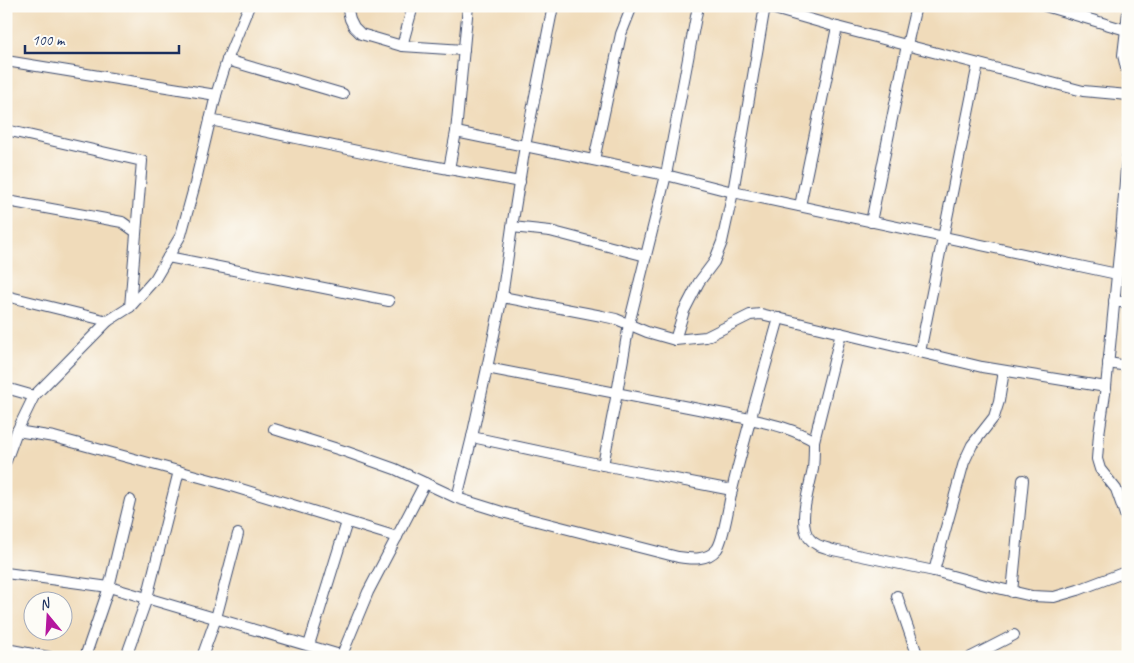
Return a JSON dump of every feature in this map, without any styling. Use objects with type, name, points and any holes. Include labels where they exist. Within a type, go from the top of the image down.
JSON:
[{"type":"street","points":[[6,461],[17,431],[34,396],[108,322],[130,306],[156,279],[181,235],[216,95],[227,60],[249,6]]},
{"type":"street","points":[[347,6],[350,19],[354,27],[361,34],[402,46],[464,50]]},
{"type":"street","points":[[402,46],[413,6]]},
{"type":"street","points":[[449,169],[456,132],[468,6]]},
{"type":"street","points":[[457,498],[502,297],[526,146],[553,6]]},
{"type":"street","points":[[594,160],[619,42],[632,6]]},
{"type":"street","points":[[603,465],[629,324],[666,175],[698,6]]},
{"type":"street","points":[[675,340],[684,311],[699,282],[714,262],[722,242],[733,192],[765,6],[907,46],[1083,90],[1128,95]]},
{"type":"street","points":[[871,222],[916,6]]},
{"type":"street","points":[[1045,6],[1126,30]]},
{"type":"street","points":[[1128,12],[1123,55],[1128,77]]},
{"type":"street","points":[[800,206],[837,27]]},
{"type":"street","points":[[227,60],[343,94]]},
{"type":"street","points":[[6,61],[216,95]]},
{"type":"street","points":[[920,352],[978,64]]},
{"type":"street","points":[[210,120],[405,161],[520,182]]},
{"type":"street","points":[[6,130],[142,161],[130,306]]},
{"type":"street","points":[[456,132],[666,175],[733,192],[1117,274]]},
{"type":"street","points":[[1128,155],[1125,235],[1117,274],[1097,459],[1100,469],[1116,489],[1128,523]]},
{"type":"street","points":[[13,202],[122,222],[136,232]]},
{"type":"street","points":[[512,227],[550,231],[646,256]]},
{"type":"street","points":[[168,257],[389,301]]},
{"type":"street","points":[[6,296],[108,322]]},
{"type":"street","points":[[502,297],[602,316],[675,340],[706,336],[750,315],[761,314],[982,367],[1106,387]]},
{"type":"street","points":[[1114,300],[1128,303]]},
{"type":"street","points":[[274,429],[395,469],[457,498],[547,524],[678,558],[693,560],[705,557],[716,549],[721,540],[750,419],[779,318]]},
{"type":"street","points":[[841,333],[814,441],[813,470],[804,508],[808,537],[817,545],[934,571],[1032,596],[1054,597],[1128,571]]},
{"type":"street","points":[[1108,363],[1128,366]]},
{"type":"street","points":[[487,368],[750,419],[780,426],[803,434],[814,441]]},
{"type":"street","points":[[934,571],[964,462],[972,445],[994,417],[1004,371]]},
{"type":"street","points":[[6,388],[34,396]]},
{"type":"street","points":[[17,431],[54,438],[179,471],[396,537]]},
{"type":"street","points":[[472,437],[732,490]]},
{"type":"street","points":[[126,657],[146,598],[179,471]]},
{"type":"street","points":[[1012,592],[1023,480]]},
{"type":"street","points":[[6,573],[109,587],[343,656],[368,592],[425,483]]},
{"type":"street","points":[[85,657],[109,587],[130,500]]},
{"type":"street","points":[[308,645],[347,522]]},
{"type":"street","points":[[202,657],[216,618],[238,534]]},
{"type":"street","points":[[897,596],[918,657]]},
{"type":"street","points":[[971,657],[1014,635]]},
{"type":"street","points":[[6,649],[49,657]]}]
